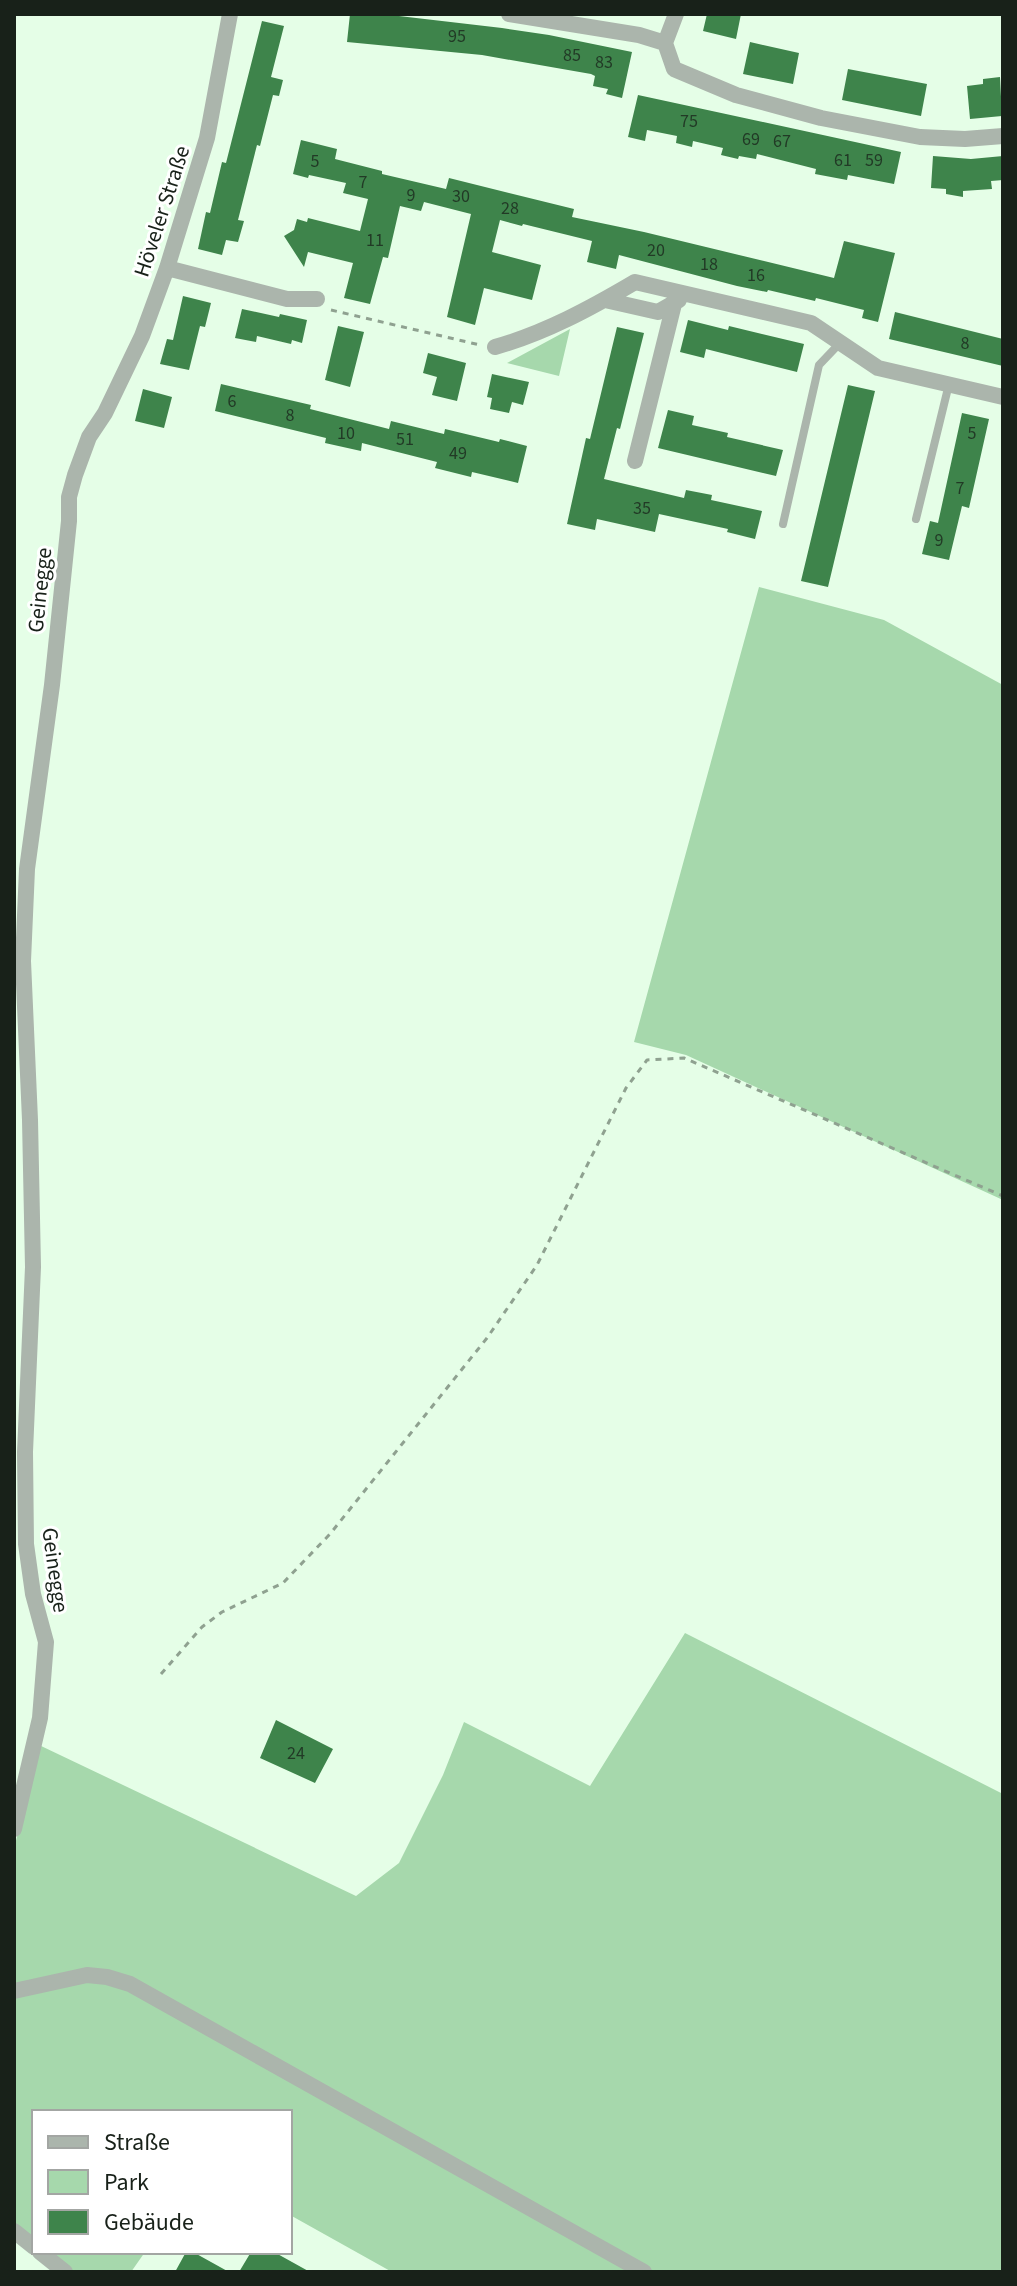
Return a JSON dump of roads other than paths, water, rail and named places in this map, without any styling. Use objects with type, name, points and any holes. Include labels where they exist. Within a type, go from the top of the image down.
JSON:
[{"type":"street","name":"Höveler Straße","points":[[105,413],[142,336],[167,268],[207,138],[230,14]]},
{"type":"street","points":[[509,14],[639,35],[665,43]]},
{"type":"street","points":[[676,14],[665,43],[674,69],[750,99],[821,118],[920,137],[965,139],[1003,136]]},
{"type":"street","points":[[167,268],[287,299],[317,299]]},
{"type":"street","points":[[495,347],[526,338],[635,282],[680,299],[811,323],[878,368],[1003,397]]},
{"type":"street","points":[[605,300],[658,312],[680,299]]},
{"type":"street","points":[[635,461],[680,299]]},
{"type":"street","name":"Geinegge","points":[[14,1829],[40,1718],[46,1642],[33,1594],[26,1544],[25,1452],[33,1267],[23,961],[27,869],[52,685],[69,497],[89,437],[105,413]]},
{"type":"street","points":[[14,1991],[87,1975],[130,1984],[644,2272]]},
{"type":"street","points":[[14,2231],[32,2245]]},
{"type":"street","points":[[42,2254],[65,2272]]},
{"type":"lane","points":[[783,524],[819,365],[841,342]]},
{"type":"lane","points":[[916,519],[949,383]]}]
